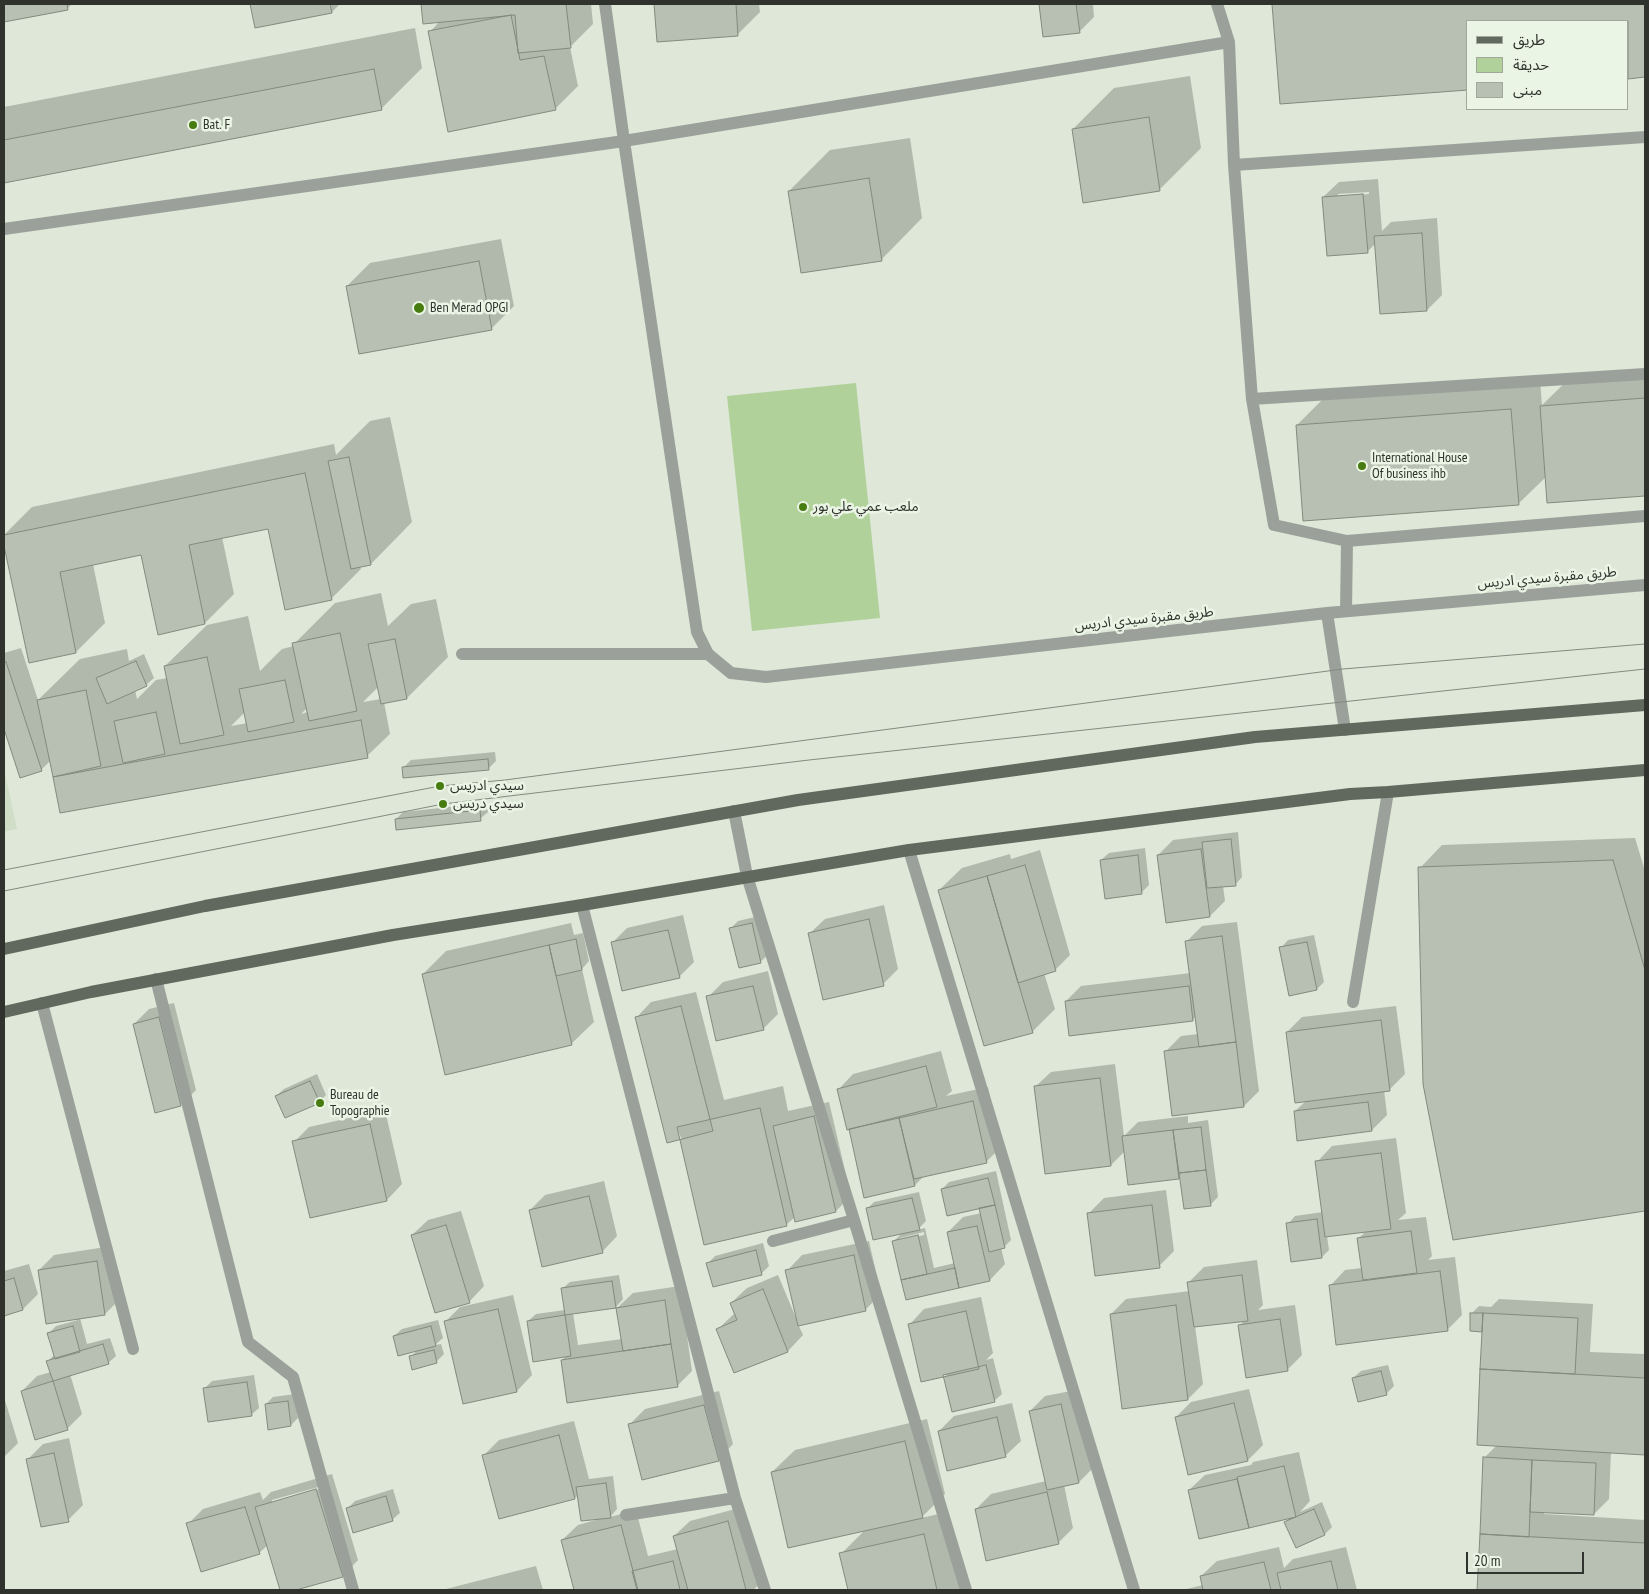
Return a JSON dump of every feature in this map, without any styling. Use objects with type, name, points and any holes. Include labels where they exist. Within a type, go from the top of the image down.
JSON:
[{"type":"main road","points":[[4,949],[205,906],[798,800],[1255,737],[1645,704]]},
{"type":"main road","points":[[4,1012],[90,992],[393,935],[909,850],[1350,794],[1645,770]]},
{"type":"street","name":"طريق مقبرة سيدي ادريس","points":[[605,4],[697,632],[708,654],[732,673],[766,677],[1327,613],[1645,584]]},
{"type":"street","points":[[1217,4],[1229,42],[1234,165],[1252,399],[1274,525],[1347,541],[1645,516]]},
{"type":"street","points":[[4,229],[624,142],[1229,42]]},
{"type":"street","points":[[1234,165],[1645,137]]},
{"type":"street","points":[[1252,399],[1645,374]]},
{"type":"street","points":[[1346,611],[1347,541]]},
{"type":"street","points":[[1327,613],[1345,730]]},
{"type":"street","points":[[462,654],[708,654]]},
{"type":"street","points":[[1353,1002],[1388,792]]},
{"type":"street","points":[[734,811],[747,876],[966,1590]]},
{"type":"street","points":[[909,850],[1134,1590]]},
{"type":"street","points":[[582,905],[735,1498],[765,1590]]},
{"type":"street","points":[[156,979],[248,1342],[293,1377],[353,1590]]},
{"type":"street","points":[[42,1003],[133,1350]]},
{"type":"street","points":[[774,1240],[854,1220]]},
{"type":"street","points":[[626,1515],[735,1498]]},
{"type":"shaded area","points":[[4,769],[17,829],[4,832]]},
{"type":"green space","name":"ملعب عمي علي بور","points":[[856,383],[880,618],[752,631],[727,396]]},
{"type":"building","points":[[4,4],[67,4],[68,10],[4,22]]},
{"type":"building","points":[[250,4],[330,4],[332,13],[255,28]]},
{"type":"building","points":[[421,4],[566,4],[571,48],[518,53],[515,15],[423,24]]},
{"type":"building","points":[[654,4],[736,4],[738,36],[657,42]]},
{"type":"building","points":[[1039,4],[1076,4],[1080,33],[1043,37]]},
{"type":"building","points":[[1272,4],[1645,4],[1645,77],[1629,79],[1629,20],[1466,20],[1466,90],[1280,104]]},
{"type":"building","points":[[511,15],[520,60],[544,56],[556,110],[448,132],[428,31]]},
{"type":"building","name":"Bat. F","points":[[374,69],[382,110],[4,183],[4,140]]},
{"type":"building","points":[[1149,117],[1160,191],[1083,203],[1072,129]]},
{"type":"building","points":[[869,178],[882,261],[801,273],[788,191]]},
{"type":"building","points":[[1363,194],[1368,253],[1327,256],[1322,197]]},
{"type":"building","points":[[1422,233],[1427,311],[1380,314],[1374,236]]},
{"type":"building","name":"Ben Merad OPGI","points":[[479,261],[492,330],[359,354],[346,286]]},
{"type":"building","points":[[1645,398],[1645,496],[1547,503],[1540,406]]},
{"type":"building","points":[[1511,409],[1519,505],[1303,521],[1296,425]]},
{"type":"building","points":[[349,457],[371,565],[351,569],[328,461]]},
{"type":"building","points":[[305,473],[332,600],[285,610],[268,529],[189,545],[205,624],[158,635],[141,555],[60,572],[76,653],[29,663],[4,546],[4,535]]},
{"type":"building","points":[[340,633],[357,711],[309,721],[292,643]]},
{"type":"building","points":[[395,639],[407,699],[381,704],[368,644]]},
{"type":"building","points":[[207,657],[224,735],[180,744],[164,666]]},
{"type":"building","points":[[136,661],[147,686],[107,704],[96,678]]},
{"type":"building","points":[[6,662],[42,771],[20,778],[4,729],[4,663]]},
{"type":"building","points":[[285,680],[294,722],[248,732],[239,689]]},
{"type":"building","points":[[86,690],[101,766],[53,777],[37,700]]},
{"type":"building","points":[[156,712],[165,754],[123,763],[114,721]]},
{"type":"building","points":[[361,720],[368,758],[60,813],[53,777]]},
{"type":"building","points":[[488,759],[489,770],[403,778],[402,767]]},
{"type":"building","points":[[480,810],[481,821],[396,830],[395,819]]},
{"type":"building","points":[[1231,839],[1236,886],[1207,888],[1202,842]]},
{"type":"building","points":[[1201,849],[1210,917],[1166,923],[1157,855]]},
{"type":"building","points":[[1138,855],[1142,894],[1105,899],[1100,860]]},
{"type":"building","points":[[1613,860],[1645,970],[1645,1211],[1453,1240],[1423,1084],[1418,867]]},
{"type":"building","points":[[1025,865],[1056,971],[1018,983],[987,876]]},
{"type":"building","points":[[987,876],[1033,1033],[984,1046],[938,890]]},
{"type":"building","points":[[869,919],[884,986],[823,1000],[808,933]]},
{"type":"building","points":[[752,923],[761,963],[739,968],[729,928]]},
{"type":"building","points":[[668,930],[680,978],[622,991],[611,942]]},
{"type":"building","points":[[1222,936],[1236,1042],[1199,1047],[1185,941]]},
{"type":"building","points":[[576,939],[582,970],[556,976],[549,945]]},
{"type":"building","points":[[1307,942],[1317,990],[1289,996],[1279,947]]},
{"type":"building","points":[[549,945],[572,1045],[445,1075],[422,974]]},
{"type":"building","points":[[753,986],[764,1030],[716,1041],[706,996]]},
{"type":"building","points":[[1189,986],[1193,1021],[1069,1036],[1065,1001]]},
{"type":"building","points":[[681,1006],[713,1131],[667,1143],[635,1017]]},
{"type":"building","points":[[159,1017],[181,1106],[155,1113],[133,1024]]},
{"type":"building","points":[[1381,1020],[1390,1091],[1295,1103],[1286,1032]]},
{"type":"building","points":[[1236,1042],[1244,1107],[1172,1116],[1164,1051]]},
{"type":"building","points":[[926,1066],[937,1107],[847,1130],[837,1089]]},
{"type":"building","points":[[1100,1078],[1111,1166],[1045,1174],[1034,1086]]},
{"type":"building","points":[[310,1081],[320,1103],[285,1118],[275,1096]]},
{"type":"building","points":[[973,1101],[987,1163],[914,1179],[899,1118]]},
{"type":"building","points":[[1368,1102],[1372,1131],[1297,1141],[1294,1111]]},
{"type":"building","points":[[760,1108],[787,1226],[704,1245],[677,1127]]},
{"type":"building","points":[[814,1116],[836,1212],[795,1222],[773,1126]]},
{"type":"building","points":[[899,1118],[915,1186],[864,1198],[849,1129]]},
{"type":"building","points":[[370,1124],[387,1201],[310,1218],[292,1141]]},
{"type":"building","points":[[1201,1127],[1206,1170],[1179,1173],[1173,1130]]},
{"type":"building","points":[[1173,1130],[1179,1179],[1128,1185],[1122,1136]]},
{"type":"building","points":[[1381,1153],[1391,1229],[1325,1237],[1315,1161]]},
{"type":"building","points":[[1206,1170],[1211,1206],[1184,1209],[1179,1173]]},
{"type":"building","points":[[988,1178],[995,1205],[947,1216],[941,1189]]},
{"type":"building","points":[[589,1196],[603,1253],[542,1267],[529,1210]]},
{"type":"building","points":[[912,1198],[920,1230],[873,1240],[866,1208]]},
{"type":"building","points":[[995,1205],[1005,1248],[989,1252],[979,1208]]},
{"type":"building","points":[[1152,1205],[1160,1268],[1095,1276],[1087,1213]]},
{"type":"building","points":[[1317,1219],[1322,1258],[1291,1262],[1286,1223]]},
{"type":"building","points":[[446,1225],[470,1303],[435,1313],[411,1235]]},
{"type":"building","points":[[977,1226],[990,1281],[959,1288],[947,1232]]},
{"type":"building","points":[[1411,1231],[1417,1273],[1363,1280],[1357,1238]]},
{"type":"building","points":[[918,1235],[927,1274],[901,1280],[892,1241]]},
{"type":"building","points":[[756,1250],[762,1275],[713,1287],[706,1263]]},
{"type":"building","points":[[854,1255],[866,1311],[798,1326],[785,1270]]},
{"type":"building","points":[[97,1261],[105,1315],[46,1324],[38,1270]]},
{"type":"building","points":[[955,1268],[959,1288],[906,1300],[901,1280]]},
{"type":"building","points":[[1440,1271],[1448,1331],[1336,1345],[1329,1285]]},
{"type":"building","points":[[1242,1275],[1248,1321],[1194,1327],[1187,1282]]},
{"type":"building","points":[[14,1278],[23,1310],[4,1316],[4,1281]]},
{"type":"building","points":[[612,1281],[616,1308],[565,1315],[561,1288]]},
{"type":"building","points":[[763,1289],[788,1352],[734,1373],[716,1329],[737,1320],[730,1303]]},
{"type":"building","points":[[665,1300],[671,1344],[623,1351],[616,1308]]},
{"type":"building","points":[[1176,1305],[1188,1400],[1122,1409],[1110,1314]]},
{"type":"building","points":[[498,1309],[517,1392],[463,1404],[444,1321]]},
{"type":"building","points":[[966,1311],[979,1369],[921,1382],[908,1324]]},
{"type":"building","points":[[1470,1313],[1483,1313],[1482,1332],[1470,1331]]},
{"type":"building","points":[[1483,1313],[1578,1318],[1575,1374],[1480,1369]]},
{"type":"building","points":[[565,1315],[571,1356],[533,1362],[527,1321]]},
{"type":"building","points":[[1280,1319],[1288,1371],[1246,1378],[1238,1325]]},
{"type":"building","points":[[73,1326],[80,1352],[55,1359],[47,1333]]},
{"type":"building","points":[[431,1326],[436,1346],[398,1356],[393,1336]]},
{"type":"building","points":[[103,1344],[109,1364],[53,1381],[46,1361]]},
{"type":"building","points":[[671,1344],[678,1387],[567,1403],[561,1360]]},
{"type":"building","points":[[434,1350],[437,1363],[412,1370],[409,1356]]},
{"type":"building","points":[[986,1365],[995,1402],[952,1412],[943,1375]]},
{"type":"building","points":[[1480,1369],[1645,1378],[1645,1455],[1477,1445]]},
{"type":"building","points":[[1381,1371],[1387,1395],[1358,1402],[1352,1378]]},
{"type":"building","points":[[53,1381],[68,1430],[35,1440],[21,1391]]},
{"type":"building","points":[[247,1382],[252,1416],[208,1422],[203,1388]]},
{"type":"building","points":[[288,1401],[291,1426],[268,1430],[265,1404]]},
{"type":"building","points":[[1234,1403],[1248,1461],[1188,1475],[1175,1417]]},
{"type":"building","points":[[1061,1404],[1079,1483],[1047,1490],[1029,1411]]},
{"type":"building","points":[[704,1405],[719,1461],[642,1480],[628,1424]]},
{"type":"building","points":[[997,1417],[1006,1457],[947,1471],[938,1431]]},
{"type":"building","points":[[559,1435],[575,1499],[499,1519],[482,1455]]},
{"type":"building","points":[[905,1441],[923,1518],[788,1548],[771,1472]]},
{"type":"building","points":[[54,1453],[69,1522],[41,1527],[26,1459]]},
{"type":"building","points":[[1483,1457],[1532,1460],[1529,1537],[1480,1534]]},
{"type":"building","points":[[1532,1460],[1596,1463],[1594,1515],[1530,1512]]},
{"type":"building","points":[[1284,1466],[1296,1517],[1249,1528],[1237,1477]]},
{"type":"building","points":[[1237,1479],[1249,1528],[1199,1539],[1188,1490]]},
{"type":"building","points":[[606,1483],[611,1518],[581,1521],[576,1487]]},
{"type":"building","points":[[316,1489],[343,1577],[296,1590],[280,1590],[255,1507]]},
{"type":"building","points":[[1047,1492],[1059,1544],[986,1561],[975,1509]]},
{"type":"building","points":[[386,1496],[393,1521],[353,1533],[346,1508]]},
{"type":"building","points":[[245,1507],[260,1554],[201,1572],[186,1523]]},
{"type":"building","points":[[1314,1509],[1325,1535],[1296,1548],[1284,1522]]},
{"type":"building","points":[[728,1521],[746,1590],[688,1590],[673,1536]]},
{"type":"building","points":[[621,1525],[638,1590],[574,1590],[561,1540]]},
{"type":"building","points":[[924,1534],[937,1590],[848,1590],[839,1553]]},
{"type":"building","points":[[1480,1534],[1645,1543],[1645,1590],[1477,1590]]},
{"type":"building","points":[[673,1561],[680,1590],[637,1590],[632,1571]]},
{"type":"building","points":[[1331,1561],[1338,1590],[1281,1590],[1277,1573]]},
{"type":"building","points":[[1264,1562],[1271,1590],[1203,1590],[1200,1576]]},
{"type":"tram line","points":[[4,870],[440,786],[505,780],[1343,669],[1645,644]]},
{"type":"tram line","points":[[4,891],[443,804],[809,760],[1645,669]]},
{"type":"place","name":"Bat. F","points":[[193,125]]},
{"type":"place","name":"Ben Merad OPGI","points":[[419,308]]},
{"type":"place","name":"International House Of business ihb","points":[[1362,466]]},
{"type":"place","name":"ملعب عمي علي بور","points":[[803,507]]},
{"type":"place","name":"سيدي ادريس","points":[[440,786]]},
{"type":"place","name":"سيدي دريس","points":[[443,804]]},
{"type":"place","name":"Bureau de Topographie","points":[[320,1103]]}]
